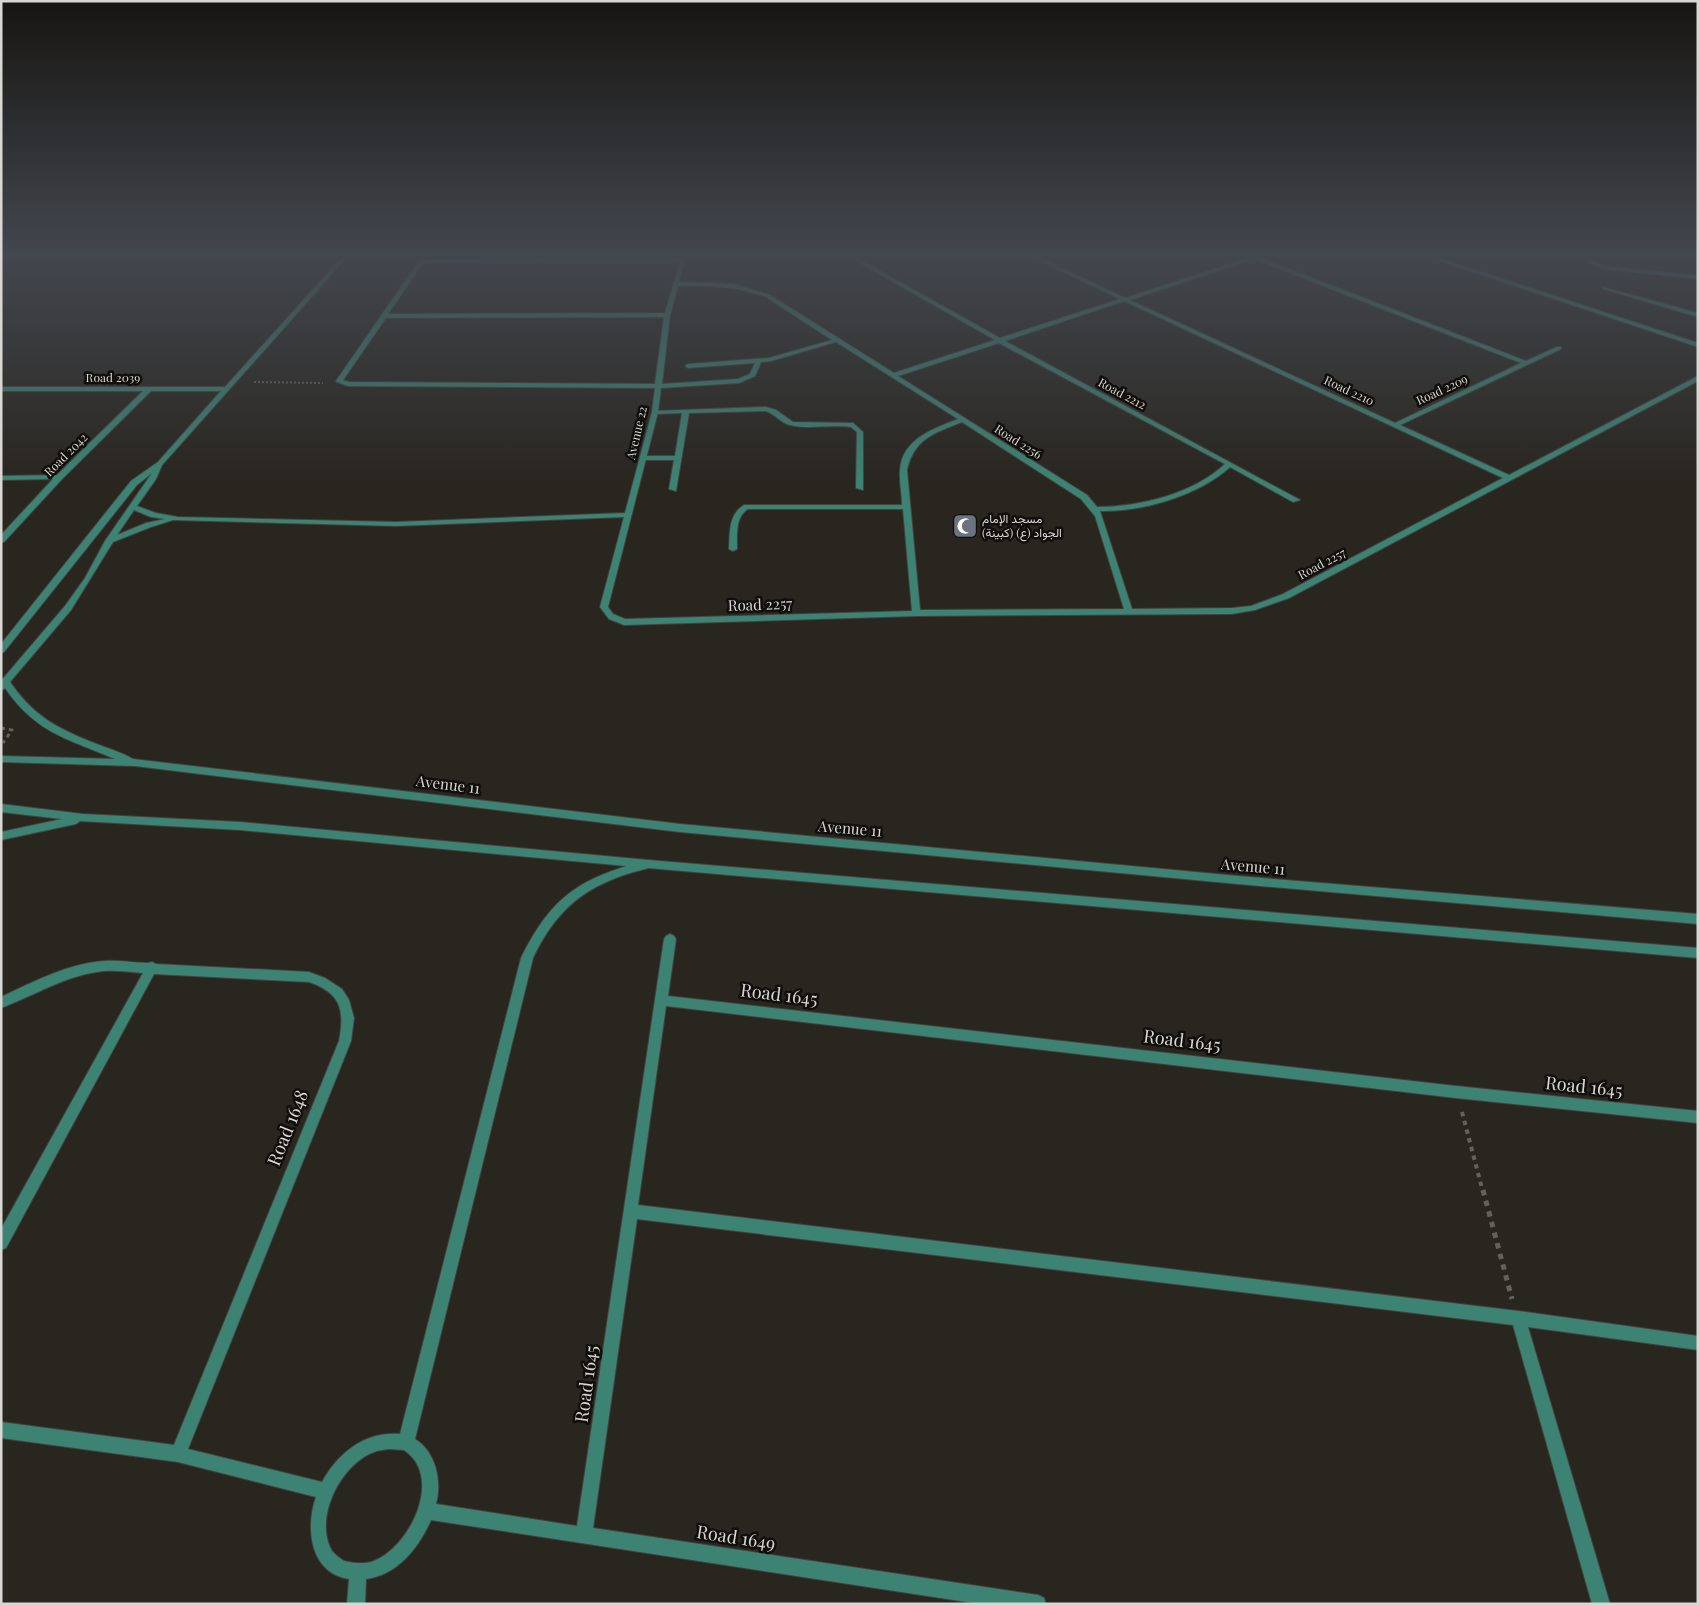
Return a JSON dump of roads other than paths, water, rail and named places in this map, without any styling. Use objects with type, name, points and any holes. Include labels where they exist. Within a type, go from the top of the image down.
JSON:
[{"type":"street","points":[[1,650],[26,622],[134,483],[160,463],[279,330]]},
{"type":"street","points":[[373,330],[340,378],[340,381],[343,383],[657,386],[739,381],[753,375],[758,362]]},
{"type":"street","name":"Avenue 22","points":[[607,613],[604,607],[655,412],[665,330]]},
{"type":"street","name":"Road 2256","points":[[820,330],[1084,497],[1095,509],[1128,610]]},
{"type":"street","name":"Road 2212","points":[[982,330],[1296,500]]},
{"type":"street","points":[[892,376],[1031,330]]},
{"type":"street","name":"Road 2210","points":[[1190,330],[1509,478]]},
{"type":"street","points":[[1442,330],[1526,363]]},
{"type":"street","points":[[1654,330],[1697,344]]},
{"type":"street","points":[[688,366],[758,362],[780,358],[836,340]]},
{"type":"street","name":"Road 2209","points":[[1395,425],[1559,348]]},
{"type":"street","name":"Road 2257","points":[[607,613],[614,619],[624,622],[637,622],[916,613],[1128,610],[1232,611],[1270,603],[1698,378]]},
{"type":"street","name":"Road 2039","points":[[1,389],[225,389]]},
{"type":"street","name":"Road 2042","points":[[1,540],[59,477],[148,389]]},
{"type":"street","points":[[655,412],[771,410],[775,411],[783,420],[793,424],[853,425],[860,432],[860,488]]},
{"type":"street","points":[[673,489],[686,412]]},
{"type":"street","points":[[916,613],[903,470],[904,458],[910,448],[928,434],[962,420]]},
{"type":"street","points":[[643,458],[678,458]]},
{"type":"street","points":[[134,763],[52,729],[33,716],[15,699],[3,684],[73,602],[109,542],[150,482],[160,463]]},
{"type":"street","points":[[1095,509],[1132,508],[1156,501],[1213,478],[1229,464]]},
{"type":"street","points":[[1,478],[59,477]]},
{"type":"street","points":[[132,507],[154,515],[178,518],[396,524],[628,515]]},
{"type":"street","points":[[733,549],[736,516],[741,509],[747,507],[906,507]]},
{"type":"street","points":[[109,542],[149,525],[178,518]]},
{"type":"street","name":"Avenue 11","points":[[1,759],[134,763],[680,828],[1238,880],[1698,920]]},
{"type":"street","points":[[1,808],[83,818],[240,826],[648,864],[1698,953]]},
{"type":"street","points":[[1,836],[83,818]]},
{"type":"street","points":[[406,1442],[527,958],[537,934],[553,913],[573,895],[596,880],[622,870],[648,864]]},
{"type":"street","name":"Road 1645","points":[[584,1535],[670,938]]},
{"type":"street","name":"Road 1648","points":[[1,1003],[40,984],[74,971],[106,966],[309,977],[323,981],[335,988],[343,998],[348,1011],[345,1041],[178,1454]]},
{"type":"street","points":[[1,1243],[152,967]]},
{"type":"street","name":"Road 1645","points":[[661,1000],[1456,1092],[1698,1118]]},
{"type":"street","points":[[630,1211],[1518,1318],[1698,1343]]},
{"type":"street","points":[[1518,1318],[1601,1604]]},
{"type":"street","points":[[1,1430],[178,1454],[325,1491]]},
{"type":"street","points":[[389,1441],[406,1442],[420,1452],[429,1468],[431,1488],[427,1511],[416,1534],[400,1554],[379,1568],[358,1572],[339,1569],[326,1556],[318,1537],[318,1515],[325,1491],[338,1472],[353,1456],[371,1445],[389,1441]]},
{"type":"street","name":"Road 1649","points":[[427,1511],[1038,1604]]},
{"type":"street","points":[[356,1604],[358,1572]]},
{"type":"place","name":"مسجد الإمام الجواد (ع) (كبينة)","points":[[965,526]]}]
